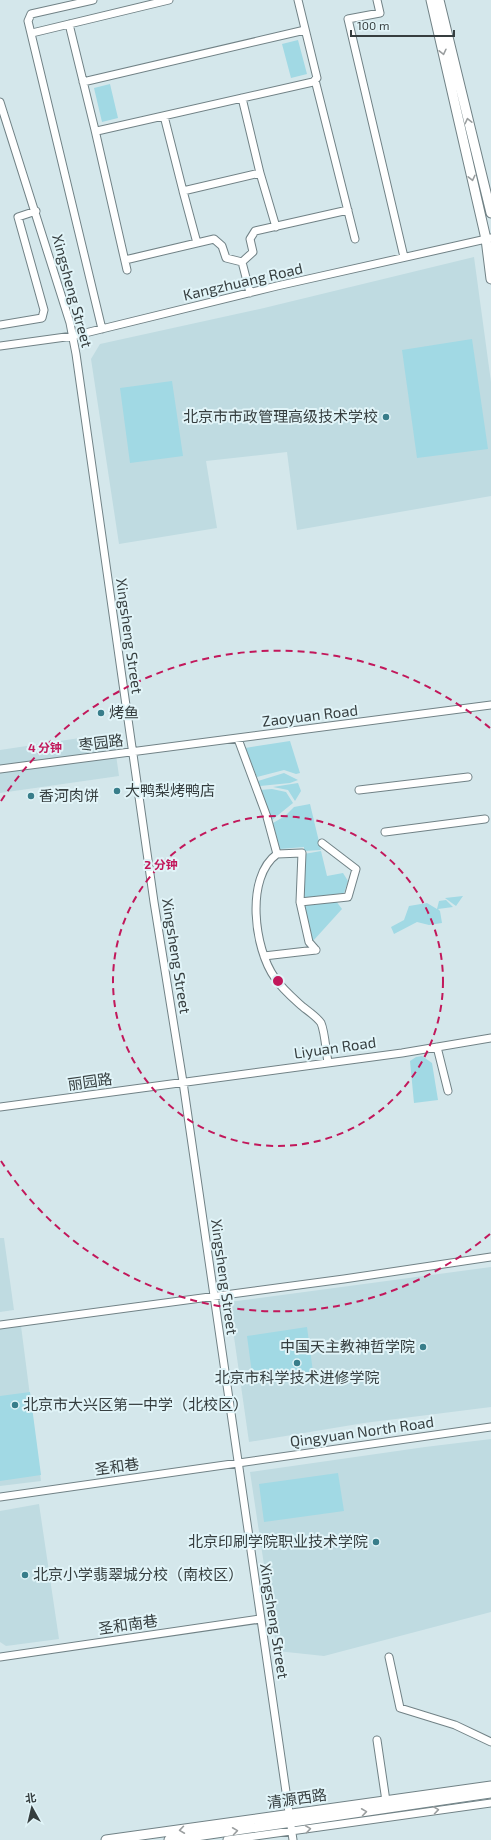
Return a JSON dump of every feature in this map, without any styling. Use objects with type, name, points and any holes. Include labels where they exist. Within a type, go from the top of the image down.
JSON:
[{"type":"main road","points":[[431,0],[489,239],[491,279]]},
{"type":"main road","points":[[439,0],[491,213]]},
{"type":"main road","name":"清源西路","points":[[106,1840],[290,1823],[386,1801],[491,1786]]},
{"type":"main road","name":"清源西路","points":[[169,1840],[491,1793]]},
{"type":"street","points":[[93,0],[82,1],[31,14],[28,21],[102,329]]},
{"type":"street","points":[[32,33],[169,0]]},
{"type":"street","points":[[298,0],[317,78],[315,80],[355,238]]},
{"type":"street","points":[[378,0],[380,13],[348,19],[404,257]]},
{"type":"street","points":[[70,24],[127,270]]},
{"type":"street","points":[[84,82],[305,30]]},
{"type":"street","points":[[95,130],[164,116],[313,82],[315,80]]},
{"type":"street","points":[[242,98],[260,173],[276,227]]},
{"type":"street","name":"Xingsheng Street","points":[[0,102],[36,211],[73,336],[154,902],[183,1082],[293,1840]]},
{"type":"street","points":[[164,116],[197,243]]},
{"type":"street","points":[[183,191],[260,173]]},
{"type":"street","points":[[242,262],[253,252],[250,239],[255,231],[348,210]]},
{"type":"street","points":[[0,325],[42,318],[44,310],[18,217],[36,211]]},
{"type":"street","points":[[125,260],[214,239],[222,246],[226,258],[242,262]]},
{"type":"street","name":"Kangzhuang Road","points":[[0,346],[73,336],[404,257],[489,239]]},
{"type":"street","points":[[242,262],[250,293]]},
{"type":"street","name":"Zaoyuan Road","points":[[133,752],[491,705]]},
{"type":"street","points":[[238,738],[267,817],[278,854]]},
{"type":"street","name":"枣园路","points":[[0,769],[133,752]]},
{"type":"street","points":[[359,790],[468,777]]},
{"type":"street","points":[[385,832],[485,819]]},
{"type":"street","points":[[300,902],[348,896],[356,869],[322,843]]},
{"type":"street","points":[[264,956],[316,950],[309,942],[300,902],[302,853],[278,854],[270,859],[262,874],[256,901],[257,930],[264,956],[274,978],[292,998],[321,1024],[328,1062]]},
{"type":"street","name":"Liyuan Road","points":[[183,1082],[437,1047],[491,1038]]},
{"type":"street","points":[[437,1047],[448,1091]]},
{"type":"street","name":"丽园路","points":[[0,1107],[183,1082]]},
{"type":"street","points":[[0,1325],[491,1257]]},
{"type":"street","name":"Qingyuan North Road","points":[[238,1463],[491,1427]]},
{"type":"street","name":"圣和巷","points":[[0,1497],[238,1463]]},
{"type":"street","name":"圣和南巷","points":[[0,1657],[260,1619]]},
{"type":"street","points":[[389,1657],[400,1708],[455,1725],[491,1742]]},
{"type":"street","points":[[376,1740],[386,1801]]},
{"type":"street","name":"清源西路","points":[[228,1840],[290,1823],[491,1802]]},
{"type":"shaded area","points":[[298,40],[307,74],[291,78],[282,44]]},
{"type":"shaded area","points":[[110,84],[118,118],[102,122],[94,88]]},
{"type":"shaded area","name":"北京市市政管理高级技术学校","points":[[474,257],[491,382],[491,496],[297,530],[287,452],[206,461],[217,528],[119,544],[91,359],[100,344],[264,308]]},
{"type":"shaded area","points":[[472,339],[488,449],[417,458],[402,350]]},
{"type":"shaded area","points":[[172,381],[183,456],[130,463],[120,388]]},
{"type":"shaded area","points":[[113,733],[119,776],[0,793],[0,750]]},
{"type":"shaded area","points":[[290,741],[300,773],[296,774],[284,770],[257,777],[245,748]]},
{"type":"shaded area","points":[[284,773],[298,780],[290,783],[260,786],[258,781]]},
{"type":"shaded area","points":[[298,783],[301,791],[295,801],[288,790],[273,787]]},
{"type":"shaded area","points":[[272,789],[286,792],[293,803],[272,820],[260,790]]},
{"type":"shaded area","points":[[310,804],[321,850],[304,851],[304,847],[280,849],[273,823],[285,816],[294,807]]},
{"type":"shaded area","points":[[321,851],[327,876],[343,873],[348,881],[344,893],[302,900],[304,854]]},
{"type":"shaded area","points":[[463,896],[456,906],[445,898]]},
{"type":"shaded area","points":[[446,900],[453,907],[438,909],[440,911],[442,923],[429,925],[417,922],[394,934],[391,927],[404,920],[409,906],[427,903],[437,909],[439,901]]},
{"type":"shaded area","points":[[336,901],[342,909],[313,941],[302,906]]},
{"type":"shaded area","points":[[422,1056],[432,1063],[438,1100],[414,1103],[410,1061],[416,1057]]},
{"type":"shaded area","points":[[0,1238],[4,1238],[14,1310],[0,1312]]},
{"type":"shaded area","points":[[491,1267],[491,1407],[364,1423],[249,1442],[229,1302]]},
{"type":"shaded area","name":"北京市大兴区第一中学（北校区）","points":[[21,1326],[41,1481],[0,1486],[0,1329]]},
{"type":"shaded area","points":[[307,1327],[313,1372],[253,1381],[247,1336]]},
{"type":"shaded area","name":"北京市大兴区第一中学（北校区）","points":[[30,1392],[41,1475],[0,1481],[0,1396]]},
{"type":"shaded area","name":"北京印刷学院职业技术学院","points":[[491,1439],[491,1612],[324,1656],[277,1651],[250,1472]]},
{"type":"shaded area","points":[[338,1473],[344,1511],[264,1522],[259,1484]]},
{"type":"shaded area","name":"北京小学翡翠城分校（南校区）","points":[[39,1504],[59,1639],[6,1646],[0,1642],[0,1511]]},
{"type":"place","name":"北京市市政管理高级技术学校","points":[[386,417]]},
{"type":"place","name":"烤鱼","points":[[101,713]]},
{"type":"place","name":"大鸭梨烤鸭店","points":[[117,791]]},
{"type":"place","name":"香河肉饼","points":[[31,796]]},
{"type":"place","name":"中国天主教神哲学院","points":[[423,1347]]},
{"type":"place","name":"北京市科学技术进修学院","points":[[297,1363]]},
{"type":"place","name":"北京市大兴区第一中学（北校区）","points":[[15,1405]]},
{"type":"place","name":"北京印刷学院职业技术学院","points":[[376,1542]]},
{"type":"place","name":"北京小学翡翠城分校（南校区）","points":[[25,1575]]}]
